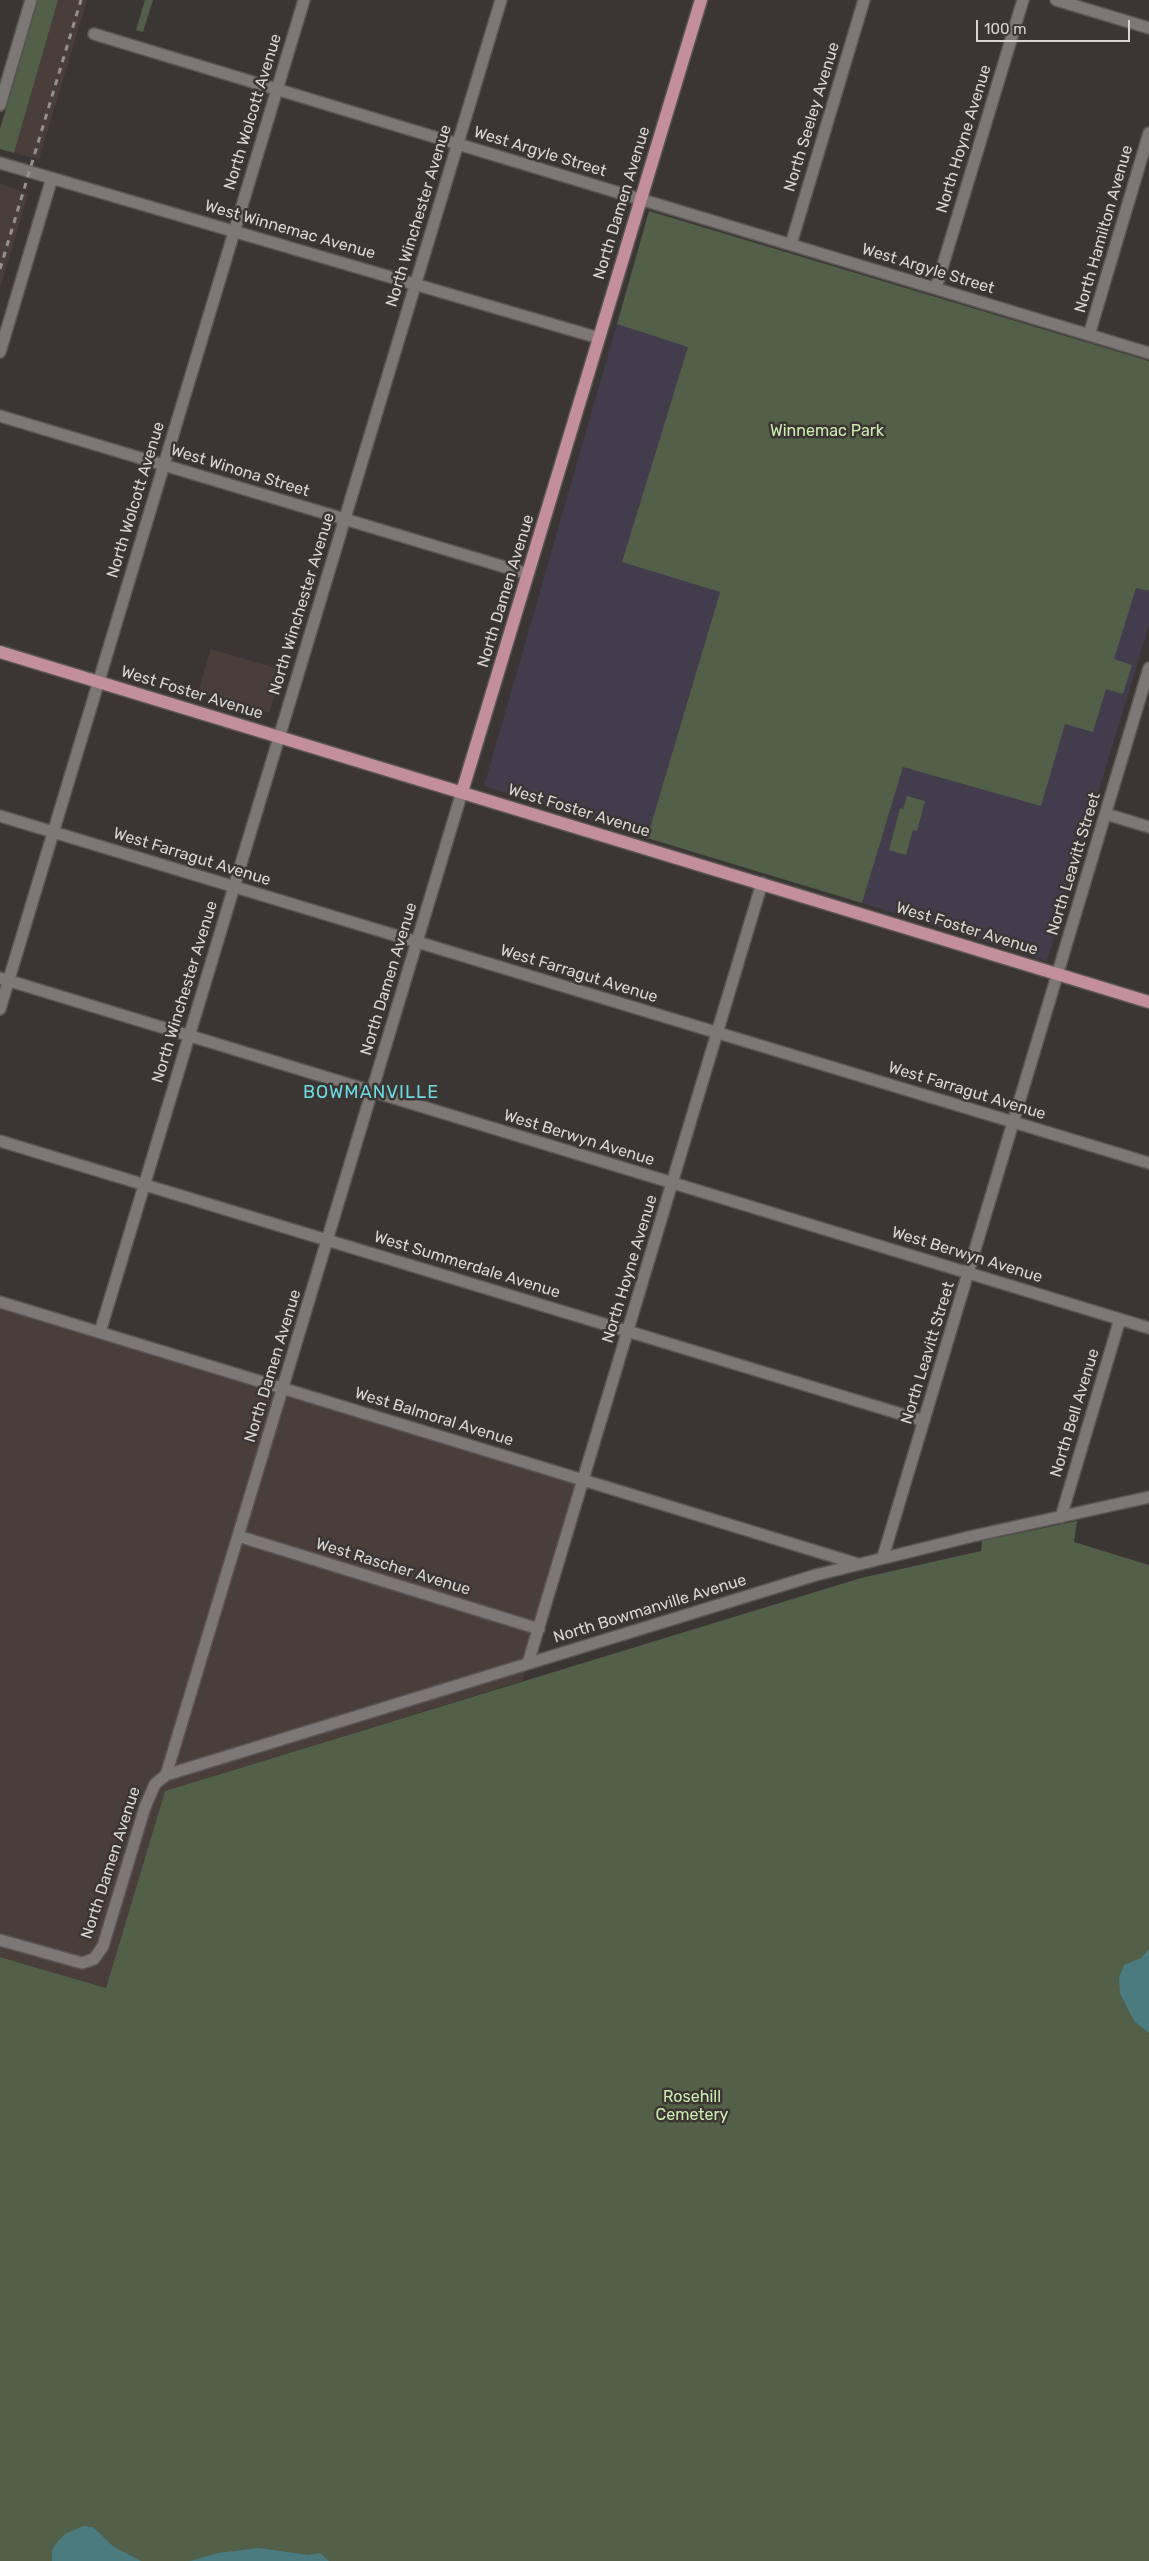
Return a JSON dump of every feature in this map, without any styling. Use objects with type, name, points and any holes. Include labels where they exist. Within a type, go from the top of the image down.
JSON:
[{"type":"main road","name":"North Damen Avenue","points":[[462,792],[700,0]]},
{"type":"main road","name":"West Foster Avenue","points":[[0,652],[1149,1002]]},
{"type":"street","points":[[0,105],[31,0]]},
{"type":"street","name":"North Wolcott Avenue","points":[[0,1009],[4,980],[54,832],[304,0]]},
{"type":"street","name":"North Winchester Avenue","points":[[100,1332],[502,0]]},
{"type":"street","name":"North Seeley Avenue","points":[[791,244],[864,0]]},
{"type":"street","name":"North Hoyne Avenue","points":[[936,288],[1023,0]]},
{"type":"street","points":[[1056,0],[1149,28]]},
{"type":"street","name":"West Argyle Street","points":[[94,34],[1149,353]]},
{"type":"street","name":"North Hamilton Avenue","points":[[1089,335],[1149,133]]},
{"type":"street","name":"West Winnemac Avenue","points":[[0,163],[599,338]]},
{"type":"street","points":[[0,352],[52,178]]},
{"type":"street","name":"West Winona Street","points":[[0,416],[528,574]]},
{"type":"street","name":"North Leavitt Street","points":[[883,1558],[1149,668]]},
{"type":"street","name":"North Damen Avenue","points":[[0,1940],[82,1964],[94,1959],[103,1946],[145,1807],[154,1784],[166,1775],[462,792]]},
{"type":"street","points":[[1106,814],[1149,827]]},
{"type":"street","name":"West Farragut Avenue","points":[[0,816],[1149,1163]]},
{"type":"street","name":"North Hoyne Avenue","points":[[528,1663],[762,883]]},
{"type":"street","name":"West Berwyn Avenue","points":[[4,980],[1149,1328]]},
{"type":"street","name":"West Summerdale Avenue","points":[[0,1141],[924,1421]]},
{"type":"street","name":"West Balmoral Avenue","points":[[0,1302],[858,1564]]},
{"type":"street","name":"North Bell Avenue","points":[[1061,1517],[1120,1319]]},
{"type":"street","name":"North Bowmanville Avenue","points":[[166,1775],[528,1663],[858,1564],[1149,1497]]},
{"type":"street","name":"West Rascher Avenue","points":[[238,1536],[539,1629]]},
{"type":"shaded area","points":[[58,0],[87,0],[39,159],[14,153]]},
{"type":"shaded area","points":[[0,183],[28,194],[0,288]]},
{"type":"shaded area","points":[[617,324],[688,346],[720,592],[647,838],[484,786]]},
{"type":"shaded area","points":[[1109,579],[1149,591],[1149,625],[1047,961],[862,903],[903,767]]},
{"type":"shaded area","points":[[211,649],[282,670],[269,713],[198,692]]},
{"type":"shaded area","points":[[0,1303],[580,1478],[522,1681],[165,1791],[106,1988],[0,1957]]},
{"type":"green space","points":[[38,0],[58,0],[14,153],[0,149],[0,129]]},
{"type":"green space","points":[[145,0],[153,0],[143,32],[136,30]]},
{"type":"green space","name":"Winnemac Park","points":[[649,211],[1149,361],[1149,591],[1136,588],[1114,659],[1132,665],[1123,694],[1106,689],[1093,732],[1065,724],[1041,806],[903,767],[862,903],[647,838],[720,592],[622,562],[688,347],[617,324]]},
{"type":"green space","points":[[907,796],[925,801],[917,831],[913,830],[906,855],[889,850],[900,808],[903,809]]},
{"type":"green space","name":"Rosehill Cemetery","points":[[1077,1521],[1074,1542],[1149,1565],[1149,2561],[0,2561],[0,1957],[106,1988],[165,1791],[861,1578],[981,1551],[982,1541]]},
{"type":"water","points":[[1149,1949],[1149,2033],[1134,2021],[1120,1993],[1119,1977],[1124,1965],[1141,1958]]},
{"type":"water","points":[[83,2526],[93,2527],[114,2547],[141,2561],[52,2561],[52,2550],[58,2541],[65,2534]]},
{"type":"water","points":[[259,2548],[308,2555],[320,2553],[329,2561],[190,2561],[218,2553]]},
{"type":"railway","points":[[0,269],[81,0]]},
{"type":"district","name":"BOWMANVILLE","points":[[371,1093]]}]
